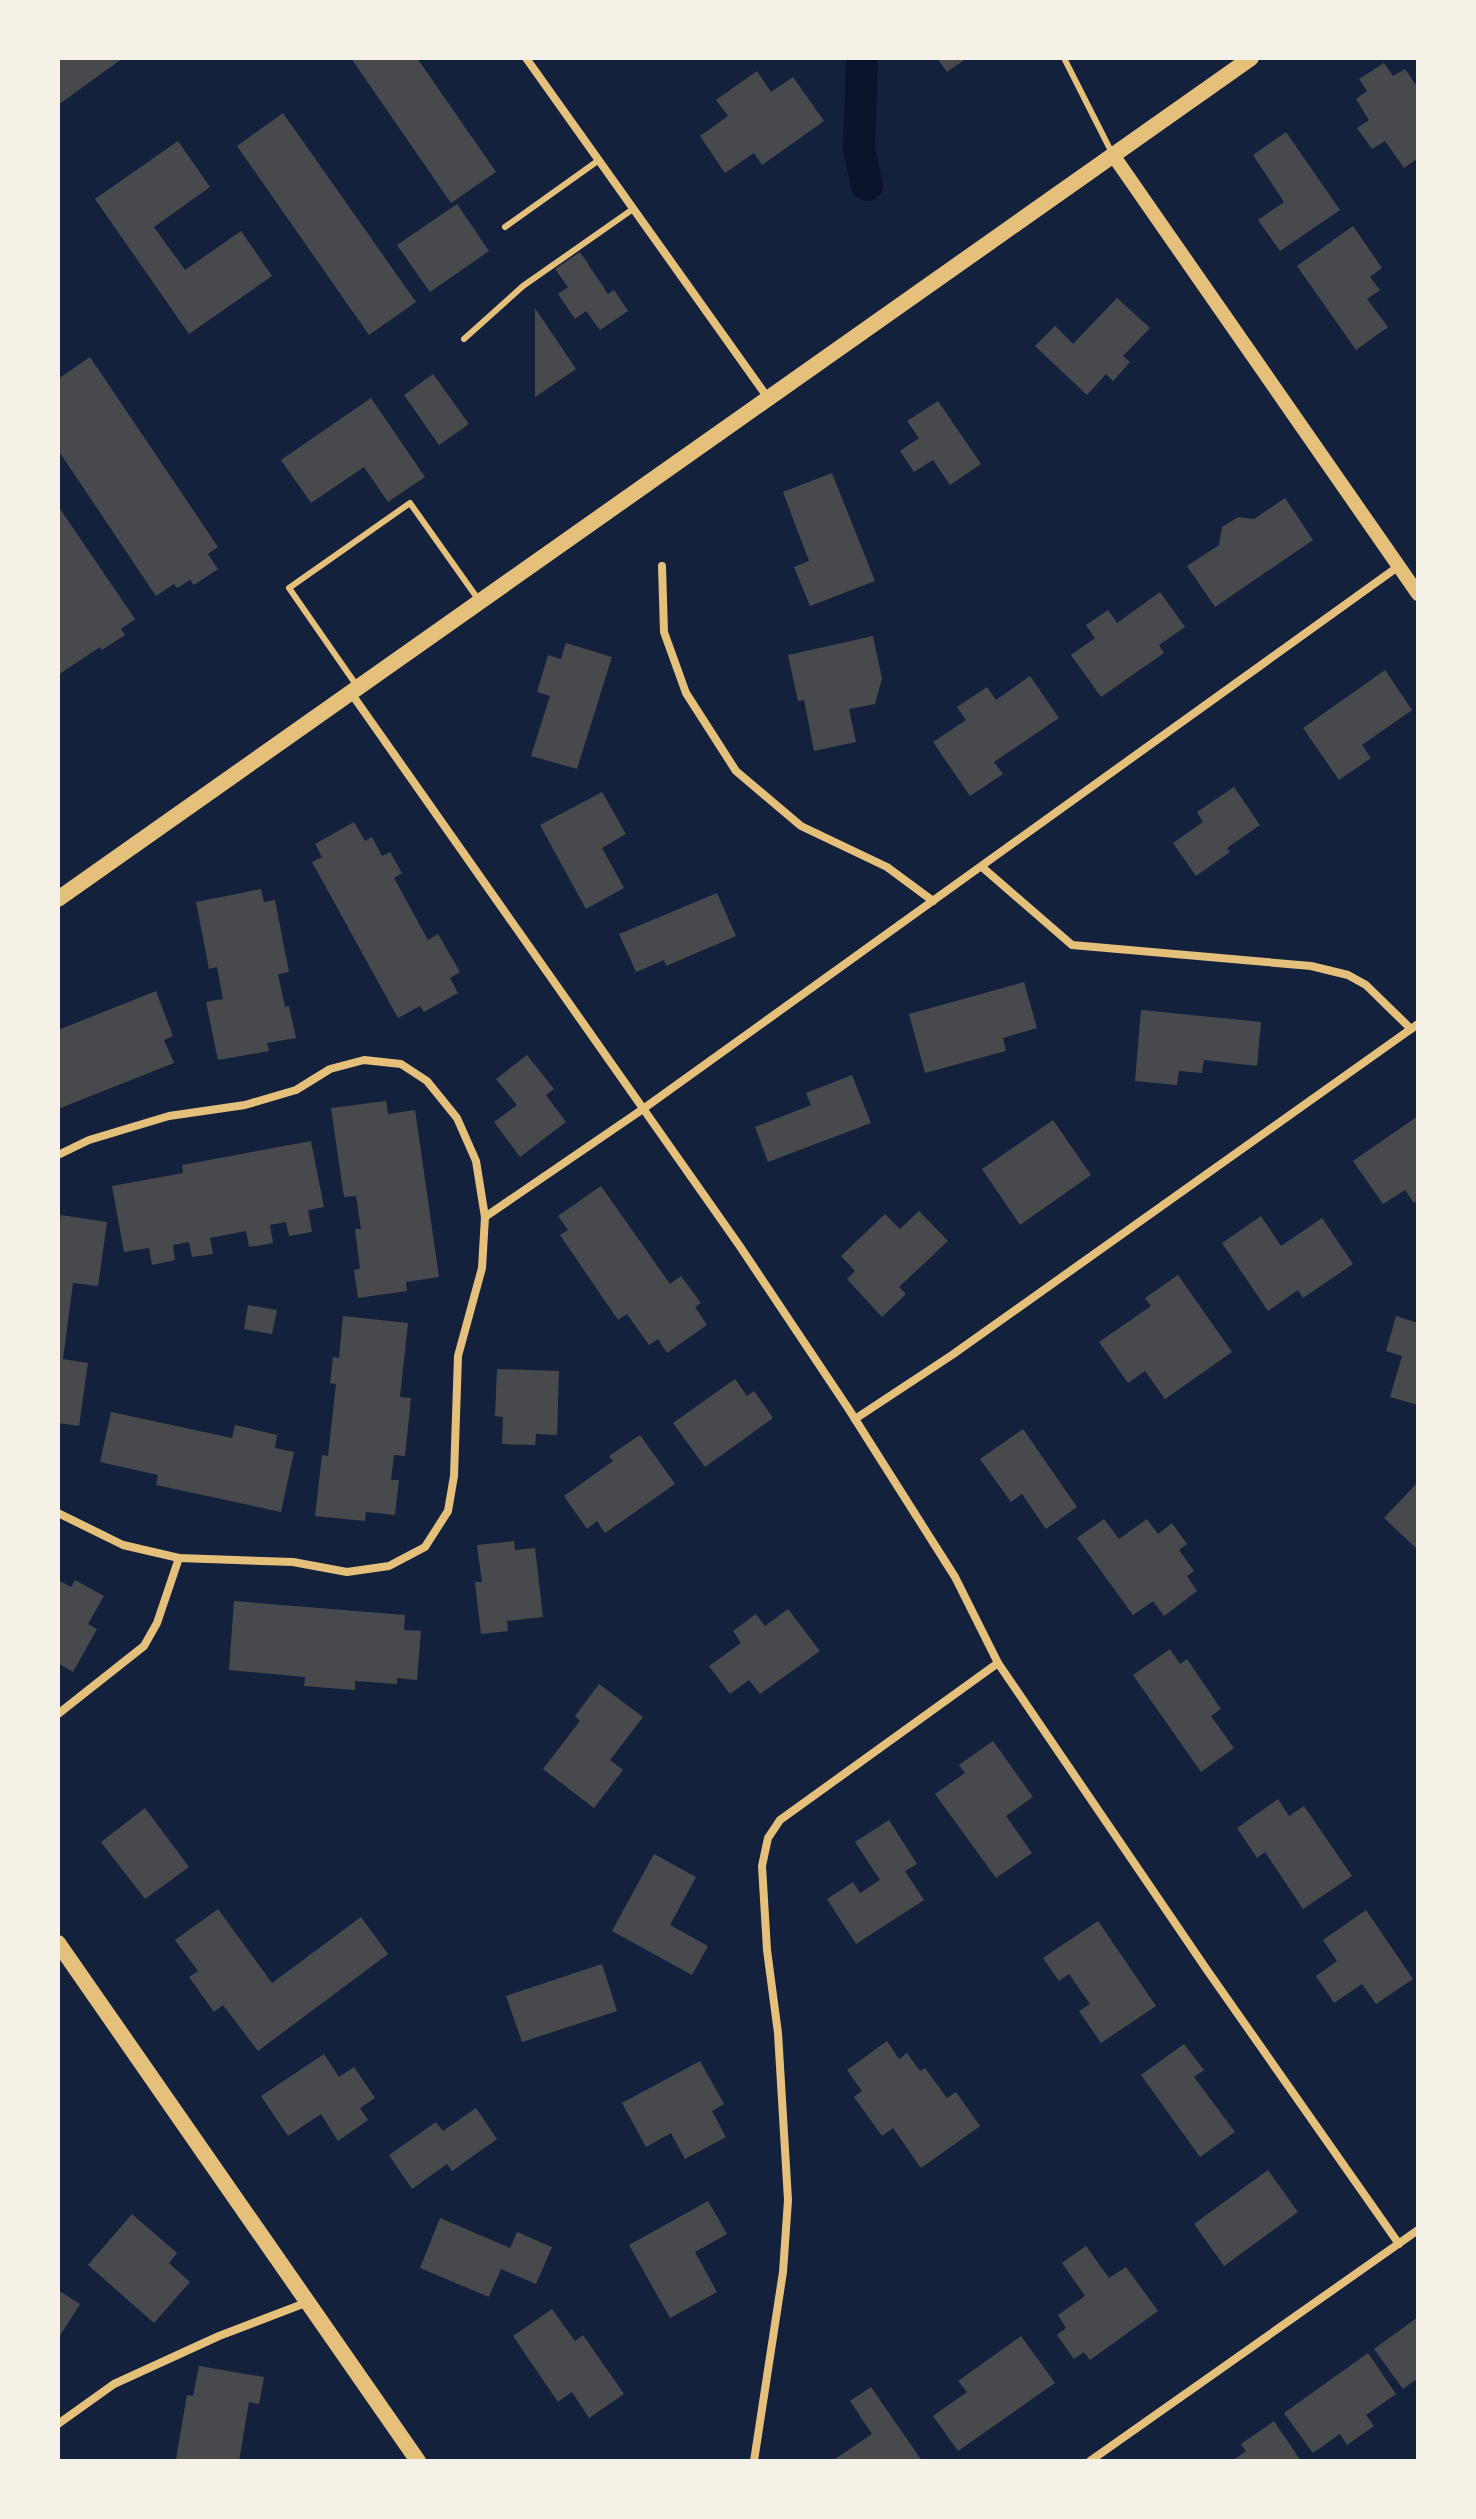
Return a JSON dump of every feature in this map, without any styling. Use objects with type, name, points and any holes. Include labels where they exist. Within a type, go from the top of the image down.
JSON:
[{"type":"main road","points":[[58,899],[1251,58]]},
{"type":"main road","points":[[58,1943],[418,2461]]},
{"type":"street","points":[[526,58],[768,398]]},
{"type":"street","points":[[1113,155],[1418,594]]},
{"type":"street","points":[[662,566],[664,632],[686,693],[736,771],[801,826],[887,867],[933,901]]},
{"type":"street","points":[[485,1217],[643,1109],[1399,566]]},
{"type":"street","points":[[354,690],[739,1245],[955,1577],[998,1663],[1399,2244]]},
{"type":"street","points":[[855,1419],[952,1355],[1414,1027],[1366,985],[1348,975],[1311,966],[1072,945],[982,867]]},
{"type":"street","points":[[58,1155],[89,1140],[169,1116],[245,1105],[296,1090],[330,1069],[364,1060],[401,1064],[427,1081],[457,1118],[476,1161],[485,1217],[482,1268],[458,1356],[454,1476],[448,1511],[425,1547],[389,1566],[347,1572],[293,1562],[179,1558],[123,1545],[58,1513]]},
{"type":"street","points":[[58,1714],[144,1646],[157,1623],[179,1558]]},
{"type":"street","points":[[754,2461],[783,2272],[788,2200],[778,2033],[767,1950],[762,1866],[768,1838],[780,1820],[998,1663]]},
{"type":"street","points":[[1090,2461],[1418,2230]]},
{"type":"street","points":[[58,2424],[114,2384],[219,2336],[308,2302]]},
{"type":"lane","points":[[1064,58],[1113,155]]},
{"type":"lane","points":[[505,227],[599,160]]},
{"type":"lane","points":[[464,339],[523,286],[633,209]]},
{"type":"lane","points":[[354,690],[289,588],[410,503],[480,602]]},
{"type":"building","points":[[58,58],[123,58],[58,105]]},
{"type":"building","points":[[351,58],[417,58],[496,172],[451,203]]},
{"type":"building","points":[[937,58],[967,58],[947,72]]},
{"type":"building","points":[[1384,63],[1393,76],[1405,69],[1418,88],[1418,158],[1404,168],[1385,141],[1372,149],[1357,128],[1369,120],[1356,99],[1367,91],[1359,79]]},
{"type":"building","points":[[757,71],[771,92],[793,77],[824,121],[762,165],[754,153],[725,173],[700,136],[728,116],[716,100]]},
{"type":"building","points":[[283,113],[416,302],[369,335],[237,146]]},
{"type":"building","points":[[1286,132],[1340,210],[1280,251],[1258,220],[1284,202],[1253,155]]},
{"type":"building","points":[[178,141],[210,187],[154,227],[185,270],[241,231],[272,276],[189,334],[95,199]]},
{"type":"building","points":[[457,204],[489,251],[430,292],[397,245]]},
{"type":"building","points":[[1353,226],[1382,268],[1370,277],[1380,290],[1367,299],[1388,327],[1356,350],[1297,266]]},
{"type":"building","points":[[580,252],[608,294],[614,290],[628,311],[600,330],[586,311],[575,319],[558,294],[568,287],[555,269]]},
{"type":"building","points":[[1117,298],[1150,328],[1123,356],[1130,362],[1113,381],[1106,374],[1087,395],[1035,346],[1055,326],[1073,344]]},
{"type":"building","points":[[535,308],[576,369],[535,397]]},
{"type":"building","points":[[90,357],[218,547],[208,554],[218,569],[194,585],[190,580],[177,588],[174,584],[156,596],[58,450],[58,379]]},
{"type":"building","points":[[433,374],[469,424],[439,445],[404,395]]},
{"type":"building","points":[[371,398],[425,477],[388,502],[364,467],[311,503],[281,460]]},
{"type":"building","points":[[938,401],[981,464],[950,485],[933,460],[914,472],[900,451],[919,438],[907,421]]},
{"type":"building","points":[[832,473],[875,581],[810,606],[794,567],[809,561],[783,492]]},
{"type":"building","points":[[1285,498],[1313,540],[1215,607],[1187,566],[1219,545],[1222,527],[1238,517],[1254,519]]},
{"type":"building","points":[[58,506],[135,619],[121,629],[125,635],[102,650],[100,647],[58,675]]},
{"type":"building","points":[[1160,592],[1185,627],[1159,645],[1164,653],[1101,697],[1071,655],[1095,638],[1086,625],[1108,610],[1117,623]]},
{"type":"building","points":[[873,636],[882,679],[875,704],[849,709],[856,742],[814,751],[804,700],[798,701],[788,655]]},
{"type":"building","points":[[566,643],[612,657],[577,769],[531,756],[550,696],[537,692],[548,655],[561,659]]},
{"type":"building","points":[[1385,670],[1412,710],[1362,745],[1371,758],[1339,780],[1303,728]]},
{"type":"building","points":[[1030,676],[1059,718],[994,762],[1003,774],[970,796],[933,742],[966,720],[957,707],[987,687],[996,700]]},
{"type":"building","points":[[1234,787],[1260,825],[1227,848],[1230,852],[1196,876],[1173,843],[1203,822],[1197,812]]},
{"type":"building","points":[[602,792],[626,834],[602,848],[624,888],[586,909],[540,825]]},
{"type":"building","points":[[354,822],[365,841],[372,837],[382,856],[390,852],[402,873],[394,878],[428,940],[438,934],[460,972],[450,978],[458,993],[424,1012],[420,1006],[398,1018],[312,862],[322,857],[315,844]]},
{"type":"building","points":[[261,889],[264,902],[275,900],[289,972],[278,974],[296,1038],[267,1043],[269,1051],[218,1060],[206,1002],[223,999],[217,967],[209,969],[196,902]]},
{"type":"building","points":[[717,893],[736,936],[666,966],[664,960],[636,972],[619,934]]},
{"type":"building","points":[[1024,982],[1037,1028],[1003,1038],[1006,1051],[925,1073],[909,1014]]},
{"type":"building","points":[[156,991],[173,1036],[164,1040],[174,1063],[58,1109],[58,1030]]},
{"type":"building","points":[[1141,1010],[1261,1022],[1257,1066],[1204,1060],[1202,1073],[1179,1071],[1177,1085],[1135,1081]]},
{"type":"building","points":[[527,1055],[554,1089],[546,1095],[566,1122],[520,1157],[494,1122],[517,1105],[496,1079]]},
{"type":"building","points":[[852,1075],[871,1123],[768,1162],[755,1127],[811,1105],[806,1093]]},
{"type":"building","points":[[386,1101],[388,1114],[415,1110],[439,1277],[406,1282],[407,1291],[358,1298],[354,1270],[360,1269],[355,1229],[361,1229],[356,1196],[344,1197],[331,1108]]},
{"type":"building","points":[[1418,1116],[1418,1200],[1414,1203],[1405,1190],[1383,1204],[1353,1161]]},
{"type":"building","points":[[1053,1120],[1091,1175],[1020,1225],[982,1169]]},
{"type":"building","points":[[311,1141],[324,1207],[308,1210],[312,1232],[289,1236],[286,1222],[270,1225],[273,1243],[249,1247],[246,1231],[210,1238],[213,1254],[192,1257],[189,1242],[173,1245],[175,1260],[152,1265],[149,1248],[124,1252],[112,1186],[183,1173],[182,1165]]},
{"type":"building","points":[[601,1186],[670,1284],[681,1276],[701,1303],[695,1307],[707,1325],[667,1353],[658,1339],[649,1345],[627,1314],[618,1320],[560,1235],[568,1230],[558,1216]]},
{"type":"building","points":[[919,1211],[948,1241],[899,1287],[906,1294],[882,1317],[847,1279],[855,1271],[841,1256],[885,1214],[900,1229]]},
{"type":"building","points":[[61,1215],[107,1222],[98,1286],[73,1283],[63,1359],[88,1363],[79,1426],[58,1423],[58,1227]]},
{"type":"building","points":[[1261,1216],[1281,1246],[1322,1218],[1353,1264],[1303,1298],[1298,1290],[1268,1311],[1222,1243]]},
{"type":"building","points":[[1178,1275],[1232,1352],[1165,1399],[1145,1371],[1128,1383],[1099,1342],[1151,1306],[1145,1298]]},
{"type":"building","points":[[248,1305],[277,1310],[272,1334],[244,1329]]},
{"type":"building","points":[[343,1316],[408,1323],[400,1397],[411,1398],[405,1456],[394,1455],[391,1480],[399,1480],[395,1515],[366,1512],[365,1521],[315,1516],[322,1455],[328,1456],[336,1384],[330,1383],[333,1357],[339,1358]]},
{"type":"building","points":[[1396,1316],[1418,1323],[1418,1405],[1390,1397],[1402,1356],[1386,1351]]},
{"type":"building","points":[[497,1369],[559,1371],[557,1435],[536,1434],[535,1445],[502,1444],[503,1417],[495,1416]]},
{"type":"building","points":[[735,1379],[747,1396],[754,1391],[773,1418],[705,1467],[673,1423]]},
{"type":"building","points":[[111,1412],[232,1438],[235,1425],[277,1435],[275,1448],[294,1452],[281,1512],[156,1485],[158,1475],[100,1462]]},
{"type":"building","points":[[1023,1429],[1077,1507],[1046,1529],[1022,1494],[1011,1502],[980,1459]]},
{"type":"building","points":[[640,1435],[675,1484],[605,1533],[597,1521],[587,1529],[564,1496],[613,1461],[609,1456]]},
{"type":"building","points":[[1418,1482],[1418,1550],[1384,1518]]},
{"type":"building","points":[[1104,1519],[1119,1539],[1147,1519],[1158,1534],[1172,1523],[1187,1544],[1179,1550],[1194,1571],[1187,1576],[1197,1591],[1164,1616],[1153,1601],[1133,1615],[1077,1538]]},
{"type":"building","points":[[514,1541],[515,1550],[535,1548],[543,1617],[507,1621],[508,1631],[481,1634],[475,1582],[482,1582],[477,1545]]},
{"type":"building","points":[[58,1580],[71,1587],[75,1580],[104,1596],[88,1624],[97,1629],[73,1672],[58,1663]]},
{"type":"building","points":[[234,1601],[405,1615],[404,1630],[421,1631],[417,1680],[397,1678],[397,1684],[355,1681],[355,1690],[304,1686],[305,1677],[229,1670]]},
{"type":"building","points":[[788,1609],[820,1651],[760,1694],[749,1680],[730,1694],[709,1666],[741,1643],[733,1631],[756,1614],[765,1626]]},
{"type":"building","points":[[1170,1649],[1180,1664],[1187,1659],[1221,1709],[1211,1716],[1234,1748],[1201,1772],[1133,1675]]},
{"type":"building","points":[[599,1684],[643,1717],[610,1760],[623,1770],[594,1808],[543,1769],[580,1721],[575,1716]]},
{"type":"building","points":[[993,1741],[1033,1797],[1006,1816],[1032,1853],[996,1878],[935,1794],[965,1773],[959,1765]]},
{"type":"building","points":[[1278,1799],[1289,1816],[1304,1806],[1352,1876],[1303,1909],[1265,1852],[1257,1858],[1237,1828]]},
{"type":"building","points":[[145,1808],[189,1867],[145,1899],[101,1842]]},
{"type":"building","points":[[889,1820],[917,1864],[905,1871],[924,1900],[856,1944],[827,1899],[853,1882],[860,1893],[880,1880],[855,1842]]},
{"type":"building","points":[[654,1854],[696,1877],[670,1925],[708,1946],[692,1975],[612,1931]]},
{"type":"building","points":[[218,1909],[272,1983],[361,1917],[388,1954],[258,2051],[223,2005],[214,2012],[189,1977],[198,1971],[175,1940]]},
{"type":"building","points":[[1366,1910],[1413,1979],[1376,2004],[1362,1984],[1334,2003],[1316,1976],[1337,1961],[1323,1940]]},
{"type":"building","points":[[1098,1921],[1156,2006],[1101,2043],[1079,2011],[1090,2004],[1069,1974],[1059,1981],[1043,1958]]},
{"type":"building","points":[[602,1964],[617,2011],[522,2042],[506,1996]]},
{"type":"building","points":[[887,2041],[899,2059],[907,2053],[920,2071],[925,2068],[947,2098],[956,2092],[980,2126],[921,2168],[893,2128],[882,2136],[854,2097],[862,2091],[847,2070]]},
{"type":"building","points":[[1184,2044],[1204,2070],[1194,2077],[1235,2132],[1200,2157],[1141,2075]]},
{"type":"building","points":[[324,2054],[339,2077],[354,2067],[375,2098],[360,2108],[368,2120],[338,2141],[321,2114],[288,2136],[261,2096]]},
{"type":"building","points":[[700,2061],[724,2104],[712,2111],[726,2137],[685,2159],[671,2133],[646,2147],[622,2103]]},
{"type":"building","points":[[476,2108],[497,2139],[452,2171],[447,2164],[412,2189],[389,2155],[436,2122],[443,2131]]},
{"type":"building","points":[[1268,2170],[1298,2212],[1224,2266],[1194,2224]]},
{"type":"building","points":[[708,2201],[727,2234],[695,2252],[717,2292],[670,2318],[629,2245]]},
{"type":"building","points":[[132,2214],[177,2253],[169,2263],[190,2282],[154,2323],[88,2265]]},
{"type":"building","points":[[440,2218],[510,2248],[517,2232],[552,2247],[536,2284],[501,2269],[489,2297],[420,2268]]},
{"type":"building","points":[[1086,2246],[1109,2278],[1126,2267],[1158,2311],[1090,2360],[1084,2352],[1074,2359],[1057,2335],[1066,2328],[1058,2315],[1085,2296],[1062,2263]]},
{"type":"building","points":[[58,2290],[80,2304],[58,2339]]},
{"type":"building","points":[[552,2309],[575,2341],[583,2335],[624,2394],[589,2418],[572,2392],[558,2402],[513,2336]]},
{"type":"building","points":[[1418,2317],[1418,2378],[1403,2389],[1374,2349]]},
{"type":"building","points":[[1021,2336],[1055,2383],[958,2451],[933,2416],[967,2392],[958,2381]]},
{"type":"building","points":[[1368,2353],[1396,2394],[1366,2415],[1374,2426],[1347,2445],[1340,2434],[1313,2453],[1284,2413]]},
{"type":"building","points":[[199,2366],[264,2377],[259,2404],[249,2402],[239,2461],[176,2459],[187,2395],[193,2396]]},
{"type":"building","points":[[871,2387],[922,2461],[832,2461],[872,2434],[850,2401]]},
{"type":"building","points":[[1274,2421],[1301,2461],[1232,2461],[1246,2451],[1241,2444]]},
{"type":"waterway","points":[[862,58],[859,150],[867,185]]}]
